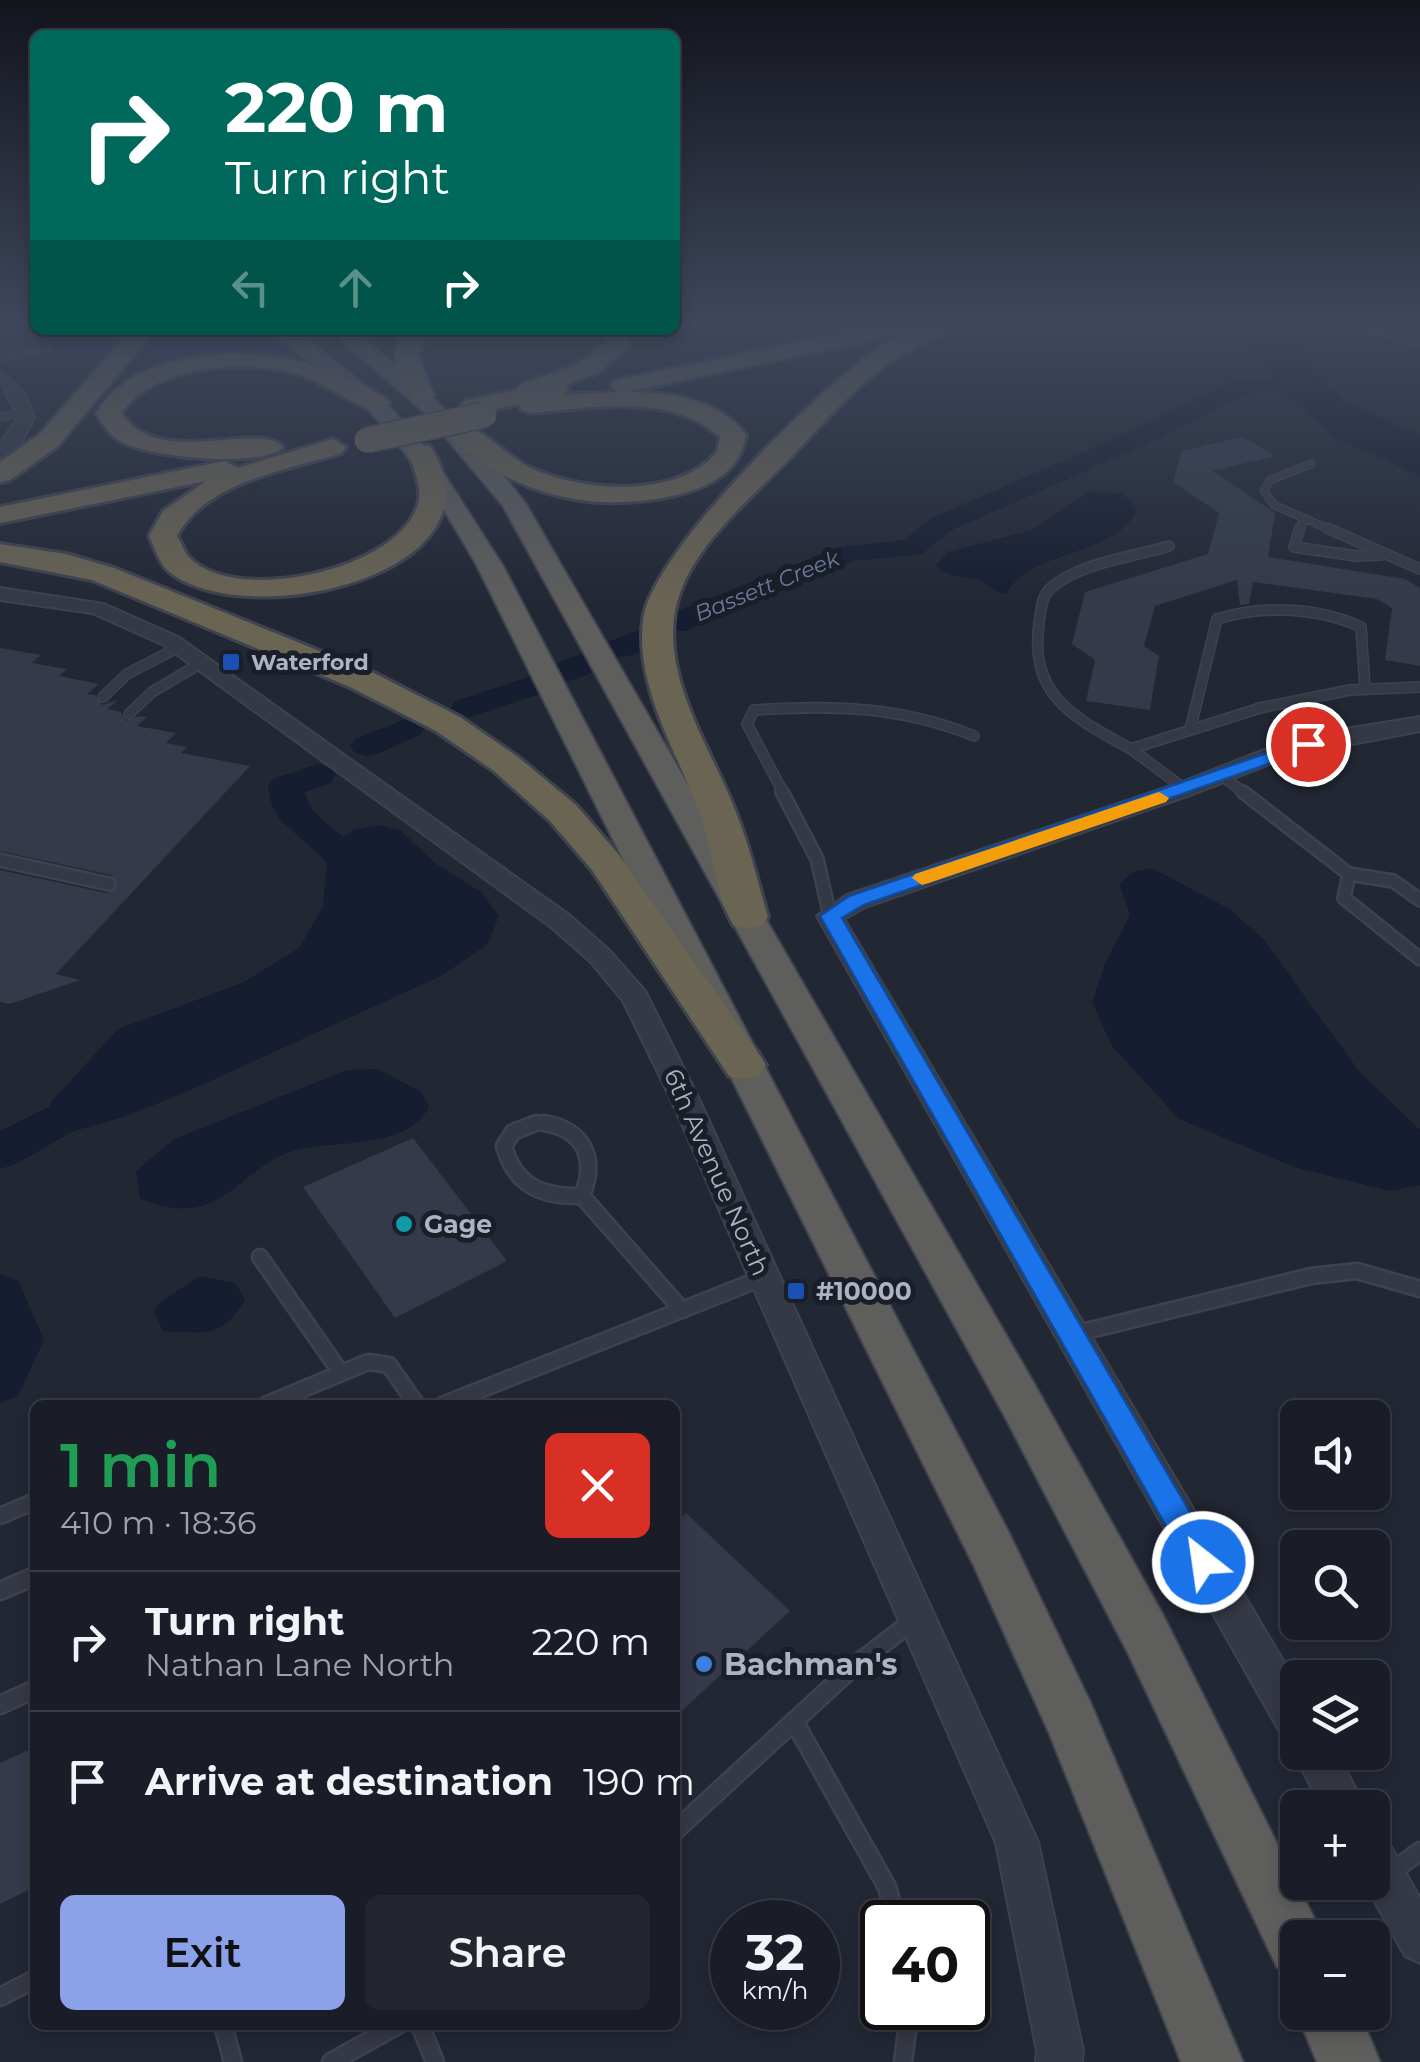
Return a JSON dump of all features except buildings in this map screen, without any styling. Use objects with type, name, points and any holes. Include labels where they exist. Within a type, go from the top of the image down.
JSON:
[{"type":"highway","points":[[0,474],[49,440],[69,416]]},
{"type":"highway","points":[[110,416],[116,429],[147,444],[191,449],[270,447]]},
{"type":"highway","points":[[358,416],[421,452],[448,493],[534,650],[991,1549],[1072,1723],[1212,2062]]},
{"type":"highway","points":[[360,416],[367,424]]},
{"type":"highway","points":[[0,504],[367,424],[420,416]]},
{"type":"highway","points":[[443,416],[514,504],[1020,1401],[1145,1632],[1285,1920]]},
{"type":"highway","points":[[456,429],[525,476],[597,495],[644,492],[688,482],[722,466],[733,450],[733,435],[713,416]]},
{"type":"highway","points":[[748,918],[719,815],[672,704],[660,642],[664,593],[690,553],[816,416]]},
{"type":"highway","points":[[367,424],[333,447],[232,480],[178,510],[162,536],[172,560],[206,579],[275,587],[324,582],[377,565],[412,541],[427,522],[433,496],[421,452]]},
{"type":"highway","points":[[0,516],[333,447]]},
{"type":"highway","points":[[0,554],[84,567],[132,585],[362,680],[465,734],[545,796],[582,833],[744,1065]]},
{"type":"highway","points":[[1335,2030],[1349,2062]]},
{"type":"street","points":[[0,454],[20,432],[25,416]]},
{"type":"street","name":"6th Avenue North","points":[[0,594],[98,608],[136,623],[190,655],[560,920],[600,956],[635,997],[765,1277],[1017,1842],[1060,2051],[1058,2062]]},
{"type":"street","points":[[1280,1694],[830,916],[856,900],[1185,789],[1282,751],[1369,730],[1420,724]]},
{"type":"street","points":[[1390,1886],[1420,1941]]},
{"type":"lane","points":[[1312,464],[1270,480],[1264,491],[1274,505],[1420,569]]},
{"type":"lane","points":[[1302,520],[1294,547],[1356,556],[1388,555]]},
{"type":"lane","points":[[1170,546],[1084,572],[1051,587],[1043,596],[1034,656],[1051,698],[1066,712],[1131,749],[1185,789]]},
{"type":"lane","points":[[1190,730],[1217,620],[1228,614],[1282,611],[1350,620],[1361,628],[1365,690]]},
{"type":"lane","points":[[104,697],[127,674],[190,655]]},
{"type":"lane","points":[[129,714],[190,655]]},
{"type":"lane","points":[[1131,749],[1260,708],[1365,690],[1420,687]]},
{"type":"lane","points":[[830,916],[818,859],[747,724],[754,710],[851,704],[935,718],[974,736]]},
{"type":"lane","points":[[1222,776],[1349,874],[1393,880],[1420,900]]},
{"type":"lane","points":[[0,860],[109,884]]},
{"type":"lane","points":[[1349,874],[1344,898],[1420,958]]},
{"type":"lane","points":[[538,1122],[561,1124],[581,1137],[590,1160],[591,1178],[582,1196],[560,1198],[534,1192],[516,1178],[504,1146],[513,1132],[538,1122]]},
{"type":"lane","points":[[582,1196],[682,1310]]},
{"type":"lane","points":[[260,1256],[340,1374]]},
{"type":"lane","points":[[1071,1335],[1311,1276],[1357,1271],[1420,1289]]},
{"type":"lane","points":[[455,1400],[765,1277]]},
{"type":"lane","points":[[277,1400],[368,1362],[390,1365],[414,1400]]},
{"type":"lane","points":[[0,1516],[30,1504]]},
{"type":"lane","points":[[0,1591],[30,1578]]},
{"type":"lane","points":[[680,1827],[794,1721],[917,1618]]},
{"type":"lane","points":[[0,1706],[30,1691]]},
{"type":"lane","points":[[794,1721],[891,1900]]},
{"type":"lane","points":[[1390,1862],[1420,1851]]},
{"type":"lane","points":[[0,1997],[30,1981]]},
{"type":"lane","points":[[224,2030],[233,2062]]},
{"type":"lane","points":[[331,2062],[389,2030]]},
{"type":"lane","points":[[422,2030],[435,2062]]},
{"type":"lane","points":[[903,2062],[907,2030]]},
{"type":"water","points":[[1311,416],[1377,416],[1420,435],[1420,476],[1336,438]]},
{"type":"water","points":[[1090,491],[1123,494],[1137,508],[1128,524],[1095,544],[1035,568],[1007,593],[976,579],[949,575],[936,565],[948,552],[1031,530]]},
{"type":"water","points":[[378,825],[400,830],[435,863],[481,892],[499,916],[488,944],[441,976],[186,1092],[126,1116],[29,1144],[52,1101],[118,1029],[242,983],[299,948],[323,907],[328,847],[354,830]]},
{"type":"water","points":[[1152,868],[1231,910],[1264,940],[1359,1071],[1420,1130],[1420,1185],[1390,1191],[1294,1167],[1179,1119],[1112,1046],[1092,1002],[1105,964],[1130,915],[1119,884],[1133,872]]},
{"type":"water","points":[[378,1069],[421,1092],[429,1107],[404,1131],[281,1155],[219,1198],[199,1207],[174,1208],[140,1199],[136,1171],[174,1139],[347,1070]]},
{"type":"water","points":[[200,1276],[235,1283],[245,1299],[237,1312],[211,1331],[163,1331],[154,1312],[159,1303]]},
{"type":"waterway","name":"Bassett Creek","points":[[674,624],[849,553],[912,548],[940,525],[1181,416]]},
{"type":"waterway","name":"Bassett Creek","points":[[618,649],[648,636]]},
{"type":"waterway","name":"Bassett Creek","points":[[561,673],[589,661]]},
{"type":"waterway","name":"Bassett Creek","points":[[467,708],[531,686]]},
{"type":"waterway","name":"Bassett Creek","points":[[367,746],[408,728]]},
{"type":"waterway","name":"Bassett Creek","points":[[318,775],[286,787],[290,806],[299,820],[334,848],[369,886]]},
{"type":"waterway","name":"Bassett Creek","points":[[0,1152],[82,1106]]},
{"type":"waterway","name":"Bassett Creek","points":[[0,1294],[18,1340],[0,1381]]},
{"type":"slow traffic","points":[[922,878],[1159,798]]},
{"type":"place","name":"Waterford","points":[[231,662]]},
{"type":"place","name":"Gage","points":[[404,1224]]},
{"type":"place","name":"#10000","points":[[796,1291]]},
{"type":"place","name":"Bachman's","points":[[704,1664]]},
{"type":"route","points":[[1203,1562],[830,916],[856,900],[1308,744]]}]
